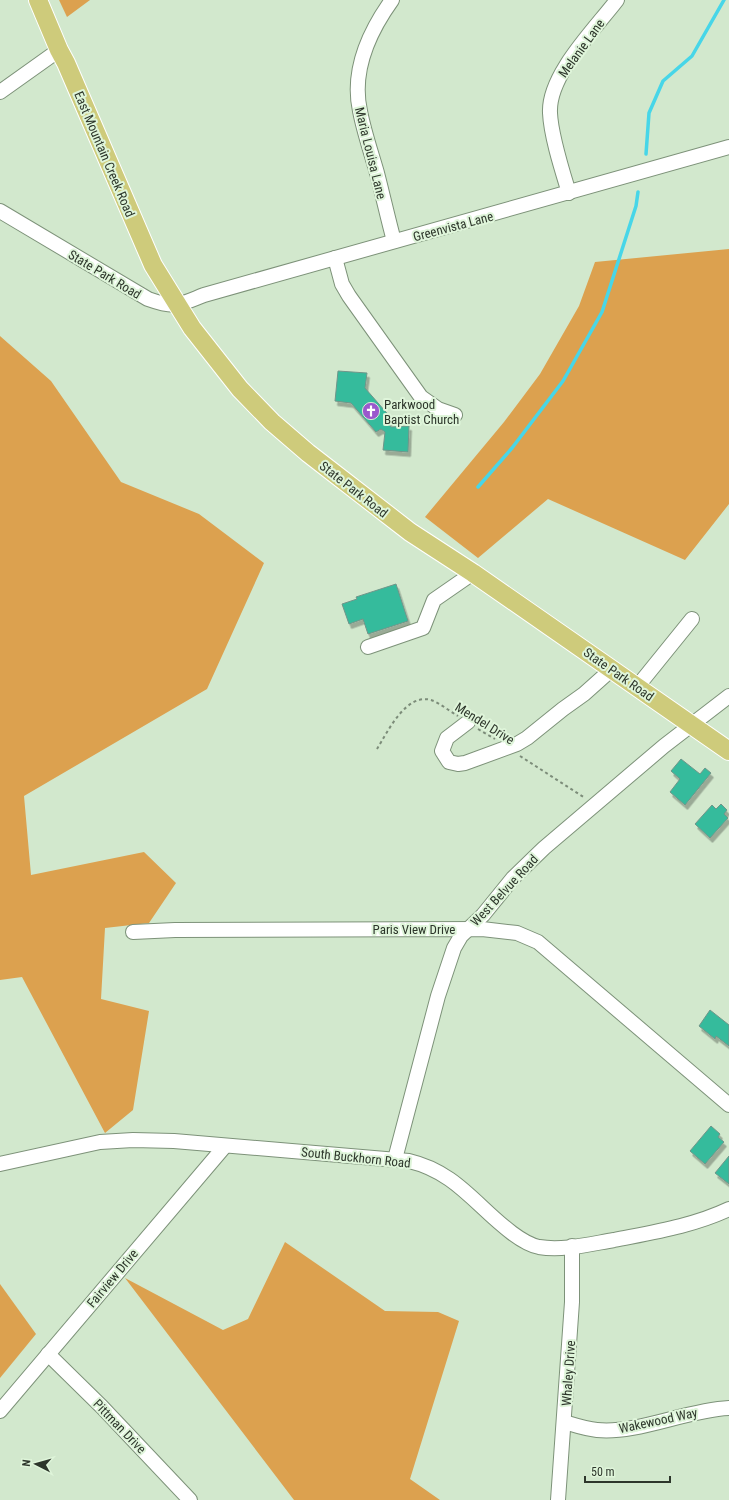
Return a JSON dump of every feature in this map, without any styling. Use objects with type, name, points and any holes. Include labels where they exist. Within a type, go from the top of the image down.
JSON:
[{"type":"main road","name":"East Mountain Creek Road","points":[[38,0],[58,50],[66,63],[153,265],[177,306]]},
{"type":"main road","name":"State Park Road","points":[[177,306],[222,367],[272,422],[308,453],[410,532],[612,669],[729,751]]},
{"type":"street","name":"Maria Louisa Lane","points":[[392,0],[374,27],[365,47],[359,72],[358,92],[363,125],[394,241]]},
{"type":"street","name":"Melanie Lane","points":[[569,193],[550,120],[550,104],[553,89],[565,67],[617,0]]},
{"type":"street","points":[[0,92],[58,50]]},
{"type":"street","name":"Greenvista Lane","points":[[177,306],[204,295],[729,148]]},
{"type":"street","name":"State Park Road","points":[[0,211],[148,300],[161,304],[177,306]]},
{"type":"street","points":[[335,258],[342,284],[348,296],[421,397],[438,409],[455,415]]},
{"type":"street","points":[[368,647],[423,628],[434,600],[473,574]]},
{"type":"street","points":[[637,687],[692,619]]},
{"type":"street","points":[[468,722],[444,741],[442,751],[449,762],[458,764],[465,763],[508,748],[535,733],[563,709],[584,694],[612,669]]},
{"type":"street","name":"West Belvue Road","points":[[395,1159],[438,996],[454,948],[466,930],[483,915],[513,878],[594,805],[664,746],[729,696]]},
{"type":"street","name":"Paris View Drive","points":[[133,932],[183,930],[482,929],[516,933],[538,942],[729,1105]]},
{"type":"street","name":"South Buckhorn Road","points":[[0,1164],[100,1142],[132,1140],[174,1141],[395,1159],[422,1164],[445,1175],[465,1190],[511,1232],[526,1242],[540,1247],[572,1246],[678,1227],[699,1221],[729,1209]]},
{"type":"street","name":"Fairview Drive","points":[[0,1410],[224,1146]]},
{"type":"street","name":"Whaley Drive","points":[[558,1500],[572,1302],[572,1246]]},
{"type":"street","name":"Pittman Drive","points":[[48,1354],[102,1407],[190,1500]]},
{"type":"street","name":"Wakewood Way","points":[[564,1422],[597,1430],[612,1430],[653,1423],[697,1412],[729,1408]]},
{"type":"path","name":"Mendel Drive","points":[[377,749],[407,705],[416,700],[433,701],[468,722],[594,805]]},
{"type":"shaded area","points":[[59,0],[90,0],[67,17]]},
{"type":"shaded area","points":[[729,249],[729,504],[685,560],[548,499],[478,558],[425,517],[504,422],[540,374],[579,306],[595,262]]},
{"type":"shaded area","points":[[0,336],[51,381],[121,482],[199,514],[264,563],[207,689],[24,796],[31,875],[144,852],[176,883],[149,923],[105,928],[101,999],[149,1011],[133,1110],[105,1133],[22,977],[0,980]]},
{"type":"shaded area","points":[[285,1242],[385,1311],[438,1312],[459,1321],[410,1479],[440,1500],[294,1500],[125,1278],[223,1330],[248,1319]]},
{"type":"shaded area","points":[[0,1284],[36,1334],[0,1378]]},
{"type":"building","name":"Parkwood Baptist Church","points":[[338,371],[367,373],[365,388],[392,419],[388,423],[391,427],[409,426],[408,452],[383,450],[385,432],[381,429],[376,432],[351,403],[335,401]]},
{"type":"building","points":[[396,584],[408,621],[368,634],[363,619],[349,624],[342,604],[357,599],[356,597]]},
{"type":"building","points":[[681,759],[700,774],[705,768],[711,773],[685,805],[670,792],[680,779],[671,771]]},
{"type":"building","points":[[721,804],[727,810],[724,814],[728,818],[710,838],[695,824],[712,805],[716,809]]},
{"type":"building","points":[[710,1010],[729,1025],[729,1046],[716,1036],[715,1039],[699,1026]]},
{"type":"building","points":[[711,1126],[720,1134],[718,1137],[724,1142],[705,1164],[690,1151]]},
{"type":"building","points":[[729,1156],[729,1184],[715,1173]]},
{"type":"waterway","points":[[646,154],[649,113],[663,81],[692,56],[724,0]]},
{"type":"waterway","points":[[478,487],[512,448],[563,381],[602,312],[636,206],[638,192]]},
{"type":"place","name":"Parkwood Baptist Church","points":[[371,411]]}]
